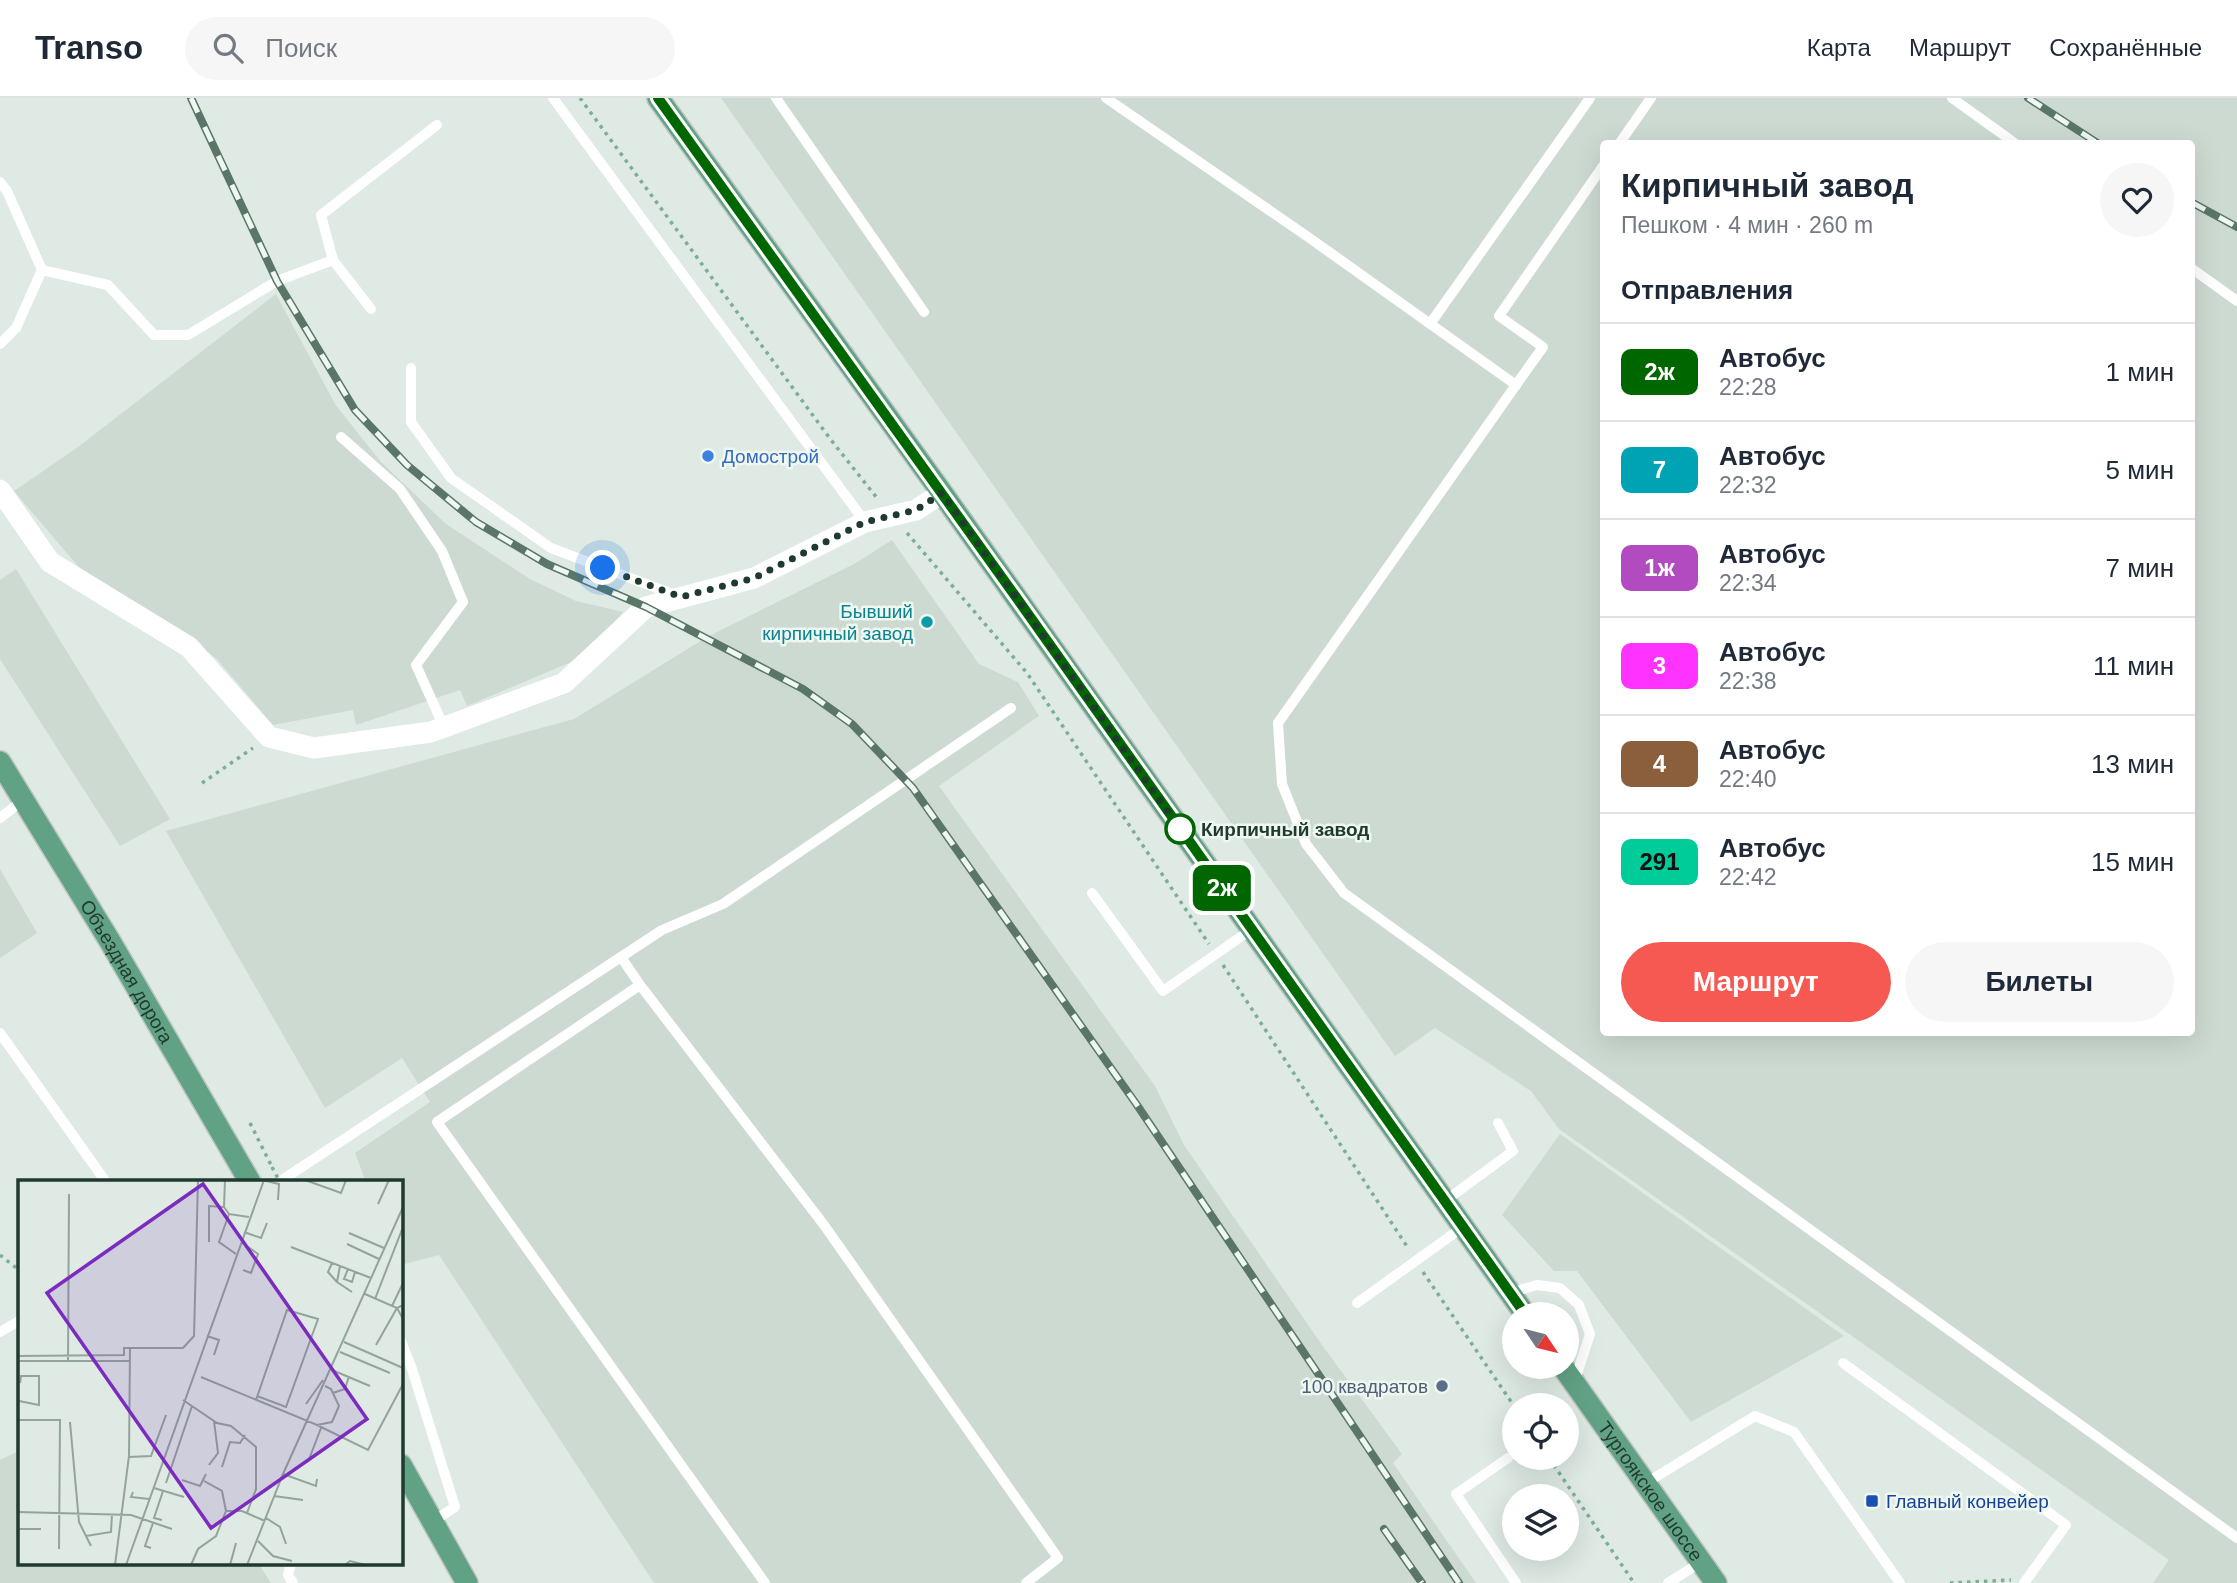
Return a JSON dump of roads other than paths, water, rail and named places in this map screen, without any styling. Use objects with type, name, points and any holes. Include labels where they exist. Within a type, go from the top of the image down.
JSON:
[{"type":"main road","points":[[658,98],[1516,1302]]},
{"type":"main road","name":"Объездная дорога","points":[[0,762],[111,943],[249,1180]]},
{"type":"main road","name":"Тургоякское шоссе","points":[[1571,1379],[1716,1583]]},
{"type":"main road","points":[[402,1467],[464,1582]]},
{"type":"street","points":[[0,489],[50,562],[189,647],[269,737],[314,748],[431,732],[564,682],[646,607],[754,578],[865,522],[916,510],[942,493]]},
{"type":"lane","points":[[553,98],[865,522]]},
{"type":"lane","points":[[776,98],[925,312]]},
{"type":"lane","points":[[1106,98],[1516,385]]},
{"type":"lane","points":[[1430,324],[1590,98]]},
{"type":"lane","points":[[1622,140],[1651,98]]},
{"type":"lane","points":[[1952,98],[2010,140]]},
{"type":"lane","points":[[371,309],[333,260],[321,215],[437,125]]},
{"type":"lane","points":[[1600,170],[1499,316],[1543,347],[1278,723],[1282,784],[1306,844],[1344,893],[2237,1538]]},
{"type":"lane","points":[[0,182],[7,191],[42,270],[16,328],[0,344]]},
{"type":"lane","points":[[42,270],[108,285],[154,335],[188,335],[277,281],[333,260]]},
{"type":"lane","points":[[2195,271],[2237,301]]},
{"type":"lane","points":[[411,368],[411,422],[451,478],[551,548],[681,597]]},
{"type":"lane","points":[[341,437],[400,489],[442,551],[463,602],[416,664],[444,727]]},
{"type":"lane","points":[[282,1180],[662,930],[723,904],[1011,708]]},
{"type":"lane","points":[[0,818],[23,800]]},
{"type":"lane","points":[[1093,892],[1163,991],[1252,929]]},
{"type":"lane","points":[[621,957],[824,1225],[1058,1558],[1026,1583]]},
{"type":"lane","points":[[640,985],[437,1122],[765,1583]]},
{"type":"lane","points":[[0,1034],[105,1180]]},
{"type":"lane","points":[[1445,1201],[1513,1151],[1498,1123]]},
{"type":"lane","points":[[1357,1303],[1463,1227]]},
{"type":"lane","points":[[1510,1293],[1537,1285],[1560,1288],[1576,1302]]},
{"type":"lane","points":[[1579,1305],[1590,1334],[1579,1354]]},
{"type":"lane","points":[[0,1332],[18,1322]]},
{"type":"lane","points":[[402,1344],[455,1507],[432,1522]]},
{"type":"lane","points":[[1843,1363],[2066,1525],[2025,1581]]},
{"type":"lane","points":[[1646,1483],[1755,1416],[1794,1432],[1900,1583]]},
{"type":"lane","points":[[1502,1462],[1456,1494],[1516,1583]]},
{"type":"lane","points":[[1668,1583],[1701,1562]]},
{"type":"lane","points":[[290,1566],[288,1575],[293,1583]]},
{"type":"railway","points":[[191,98],[277,281],[355,410],[407,465],[476,522],[547,564],[646,607],[803,689],[852,724],[913,788],[1137,1105],[1459,1583]]},
{"type":"railway","points":[[2028,98],[2093,140]]},
{"type":"railway","points":[[2195,204],[2237,227]]},
{"type":"railway","points":[[1384,1529],[1422,1583]]},
{"type":"place","name":"Домострой","points":[[708,456]]},
{"type":"place","name":"Бывший кирпичный завод","points":[[927,622]]},
{"type":"place","name":"Кирпичный завод","points":[[1180,829]]},
{"type":"place","name":"100 квадратов","points":[[1442,1386]]},
{"type":"place","name":"Главный конвейер","points":[[1872,1501]]}]
